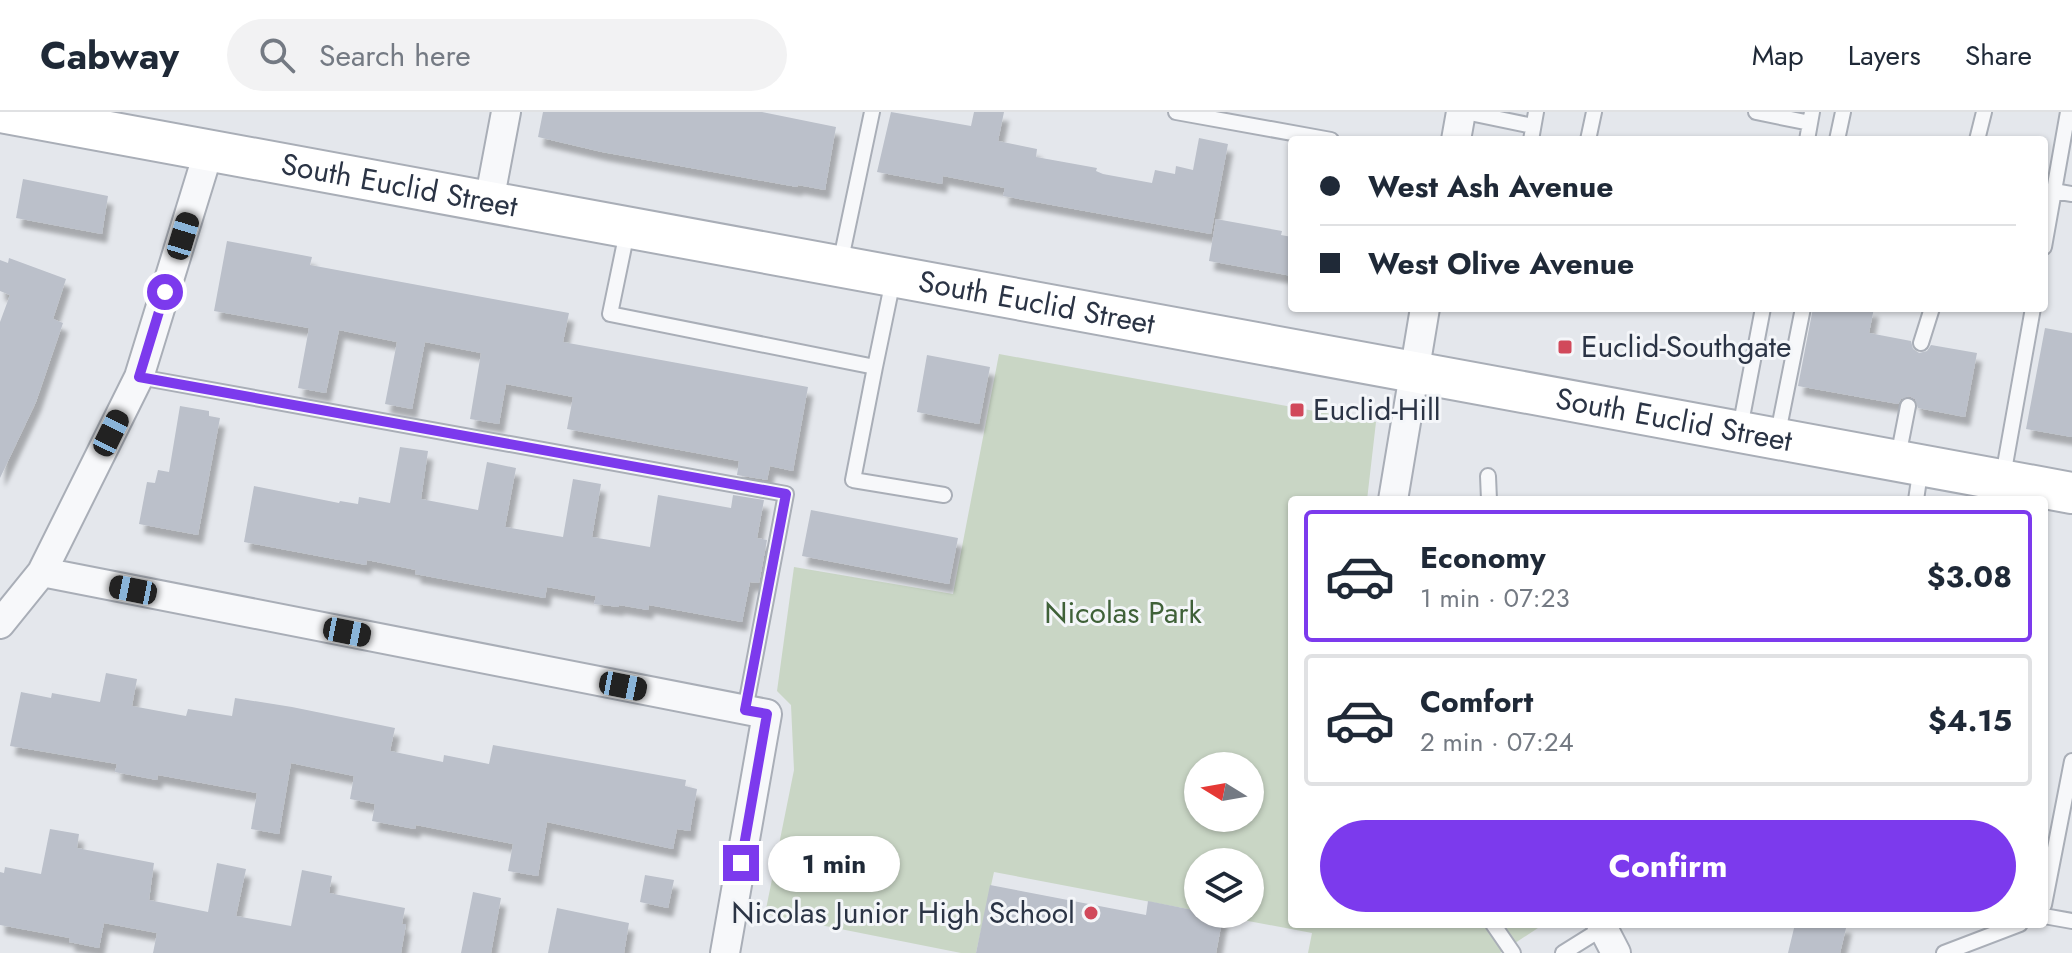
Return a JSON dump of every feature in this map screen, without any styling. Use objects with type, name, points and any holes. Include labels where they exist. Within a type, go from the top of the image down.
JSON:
[{"type":"main road","name":"South Euclid Street","points":[[14,115],[1758,435],[1911,476],[2003,481],[2072,493]]},
{"type":"street","points":[[489,202],[506,112]]},
{"type":"street","points":[[1457,136],[1463,112]]},
{"type":"street","points":[[0,624],[42,572],[139,377],[209,150]]},
{"type":"street","points":[[1394,496],[1424,312]]},
{"type":"street","points":[[42,572],[756,712],[725,953]]},
{"type":"lane","points":[[839,266],[872,112]]},
{"type":"lane","points":[[1176,112],[1309,136]]},
{"type":"lane","points":[[1463,112],[1534,126]]},
{"type":"lane","points":[[1589,136],[1594,112]]},
{"type":"lane","points":[[1756,112],[1811,118]]},
{"type":"lane","points":[[1838,136],[1843,112]]},
{"type":"lane","points":[[1978,136],[1984,112]]},
{"type":"lane","points":[[2048,225],[2068,112]]},
{"type":"lane","points":[[2054,191],[2072,194]]},
{"type":"lane","points":[[628,227],[610,314],[875,367]]},
{"type":"lane","points":[[894,276],[853,480],[944,495]]},
{"type":"lane","points":[[1758,435],[1763,312]]},
{"type":"lane","points":[[1758,435],[1802,312]]},
{"type":"lane","points":[[1921,343],[1931,312]]},
{"type":"lane","points":[[2003,481],[2032,312]]},
{"type":"lane","points":[[139,377],[786,494],[756,712]]},
{"type":"lane","points":[[1908,406],[1911,476]]},
{"type":"lane","points":[[1488,476],[1489,496]]},
{"type":"lane","points":[[2048,884],[2072,761]]},
{"type":"lane","points":[[2048,917],[2072,921]]},
{"type":"lane","points":[[1496,928],[1513,953]]},
{"type":"lane","points":[[1944,953],[2010,928]]},
{"type":"lane","points":[[1563,953],[1607,932]]},
{"type":"green space","name":"Nicolas Park","points":[[999,354],[1376,422],[1367,496],[1288,496],[1288,928],[1538,928],[1500,953],[1308,953],[1312,933],[1264,924],[1264,848],[1184,848],[1184,908],[994,872],[976,953],[961,953],[765,914],[794,770],[791,705],[777,691],[794,567],[953,594]]},
{"type":"building","points":[[543,112],[762,112],[836,127],[825,190],[602,152],[538,137]]},
{"type":"building","points":[[891,112],[971,126],[974,112],[1004,112],[998,141],[1037,149],[1036,157],[1097,168],[1096,171],[1103,174],[1152,183],[1155,170],[1175,174],[1176,166],[1193,170],[1199,138],[1228,144],[1211,234],[1003,196],[1005,188],[943,176],[942,184],[877,172]]},
{"type":"building","points":[[23,179],[108,196],[102,234],[16,218]]},
{"type":"building","points":[[1216,219],[1282,231],[1281,235],[1288,236],[1288,275],[1209,261]]},
{"type":"building","points":[[227,241],[312,257],[310,265],[569,313],[563,342],[808,387],[793,471],[770,466],[767,480],[737,475],[739,461],[567,429],[573,397],[506,384],[499,424],[470,419],[481,353],[425,342],[412,409],[385,404],[397,342],[339,330],[326,393],[298,388],[309,328],[214,311]]},
{"type":"building","points":[[9,258],[66,279],[53,319],[63,323],[36,402],[0,478],[0,322],[10,295],[0,291],[0,260],[8,263]]},
{"type":"building","points":[[1812,312],[1873,312],[1869,333],[1911,341],[1913,349],[1919,353],[1927,351],[1931,345],[1977,353],[1965,417],[1918,408],[1915,399],[1909,396],[1898,404],[1798,386]]},
{"type":"building","points":[[2045,328],[2072,333],[2072,437],[2026,429]]},
{"type":"building","points":[[927,355],[990,367],[979,424],[917,412]]},
{"type":"building","points":[[180,406],[209,411],[209,416],[220,418],[198,535],[139,524],[147,482],[155,483],[158,470],[169,472]]},
{"type":"building","points":[[400,447],[428,451],[421,499],[478,510],[487,462],[516,468],[505,527],[563,537],[573,479],[601,484],[592,537],[650,547],[658,495],[731,508],[733,495],[764,500],[757,538],[767,540],[759,583],[750,582],[742,622],[649,605],[648,610],[594,604],[596,596],[547,587],[545,598],[415,574],[416,570],[367,560],[366,565],[244,542],[254,486],[339,503],[358,504],[359,497],[390,503]]},
{"type":"building","points":[[811,510],[958,538],[949,584],[802,556]]},
{"type":"building","points":[[106,673],[137,679],[132,706],[186,716],[188,709],[232,716],[235,698],[395,728],[390,751],[443,762],[444,755],[489,764],[493,745],[686,780],[685,786],[697,789],[690,831],[677,829],[673,849],[547,822],[538,876],[508,871],[513,844],[416,825],[415,829],[372,821],[375,804],[350,799],[354,776],[291,763],[279,834],[251,829],[257,793],[158,775],[157,780],[115,772],[117,764],[10,746],[21,692],[51,698],[52,693],[100,702]]},
{"type":"building","points":[[50,829],[79,834],[77,848],[154,863],[149,900],[208,912],[217,863],[246,869],[236,916],[291,926],[302,870],[332,876],[329,893],[405,908],[402,924],[406,924],[401,953],[153,953],[157,933],[104,923],[99,948],[69,942],[70,938],[0,925],[0,872],[4,873],[5,867],[41,874]]},
{"type":"building","points":[[645,875],[674,880],[668,908],[640,902]]},
{"type":"building","name":"Nicolas Junior High School","points":[[990,885],[1146,915],[1148,901],[1184,908],[1184,928],[1221,928],[1216,953],[976,953]]},
{"type":"building","points":[[473,892],[501,898],[491,953],[461,953]]},
{"type":"building","points":[[557,908],[629,923],[624,953],[548,953]]},
{"type":"building","points":[[1794,928],[1846,928],[1840,953],[1788,953]]},
{"type":"place","name":"Euclid-Southgate","points":[[1565,347]]},
{"type":"place","name":"Euclid-Hill","points":[[1297,410]]},
{"type":"place","name":"Nicolas Junior High School","points":[[1091,913]]},
{"type":"route","points":[[165,292],[139,377],[786,494],[745,710],[767,714],[741,863]]}]
